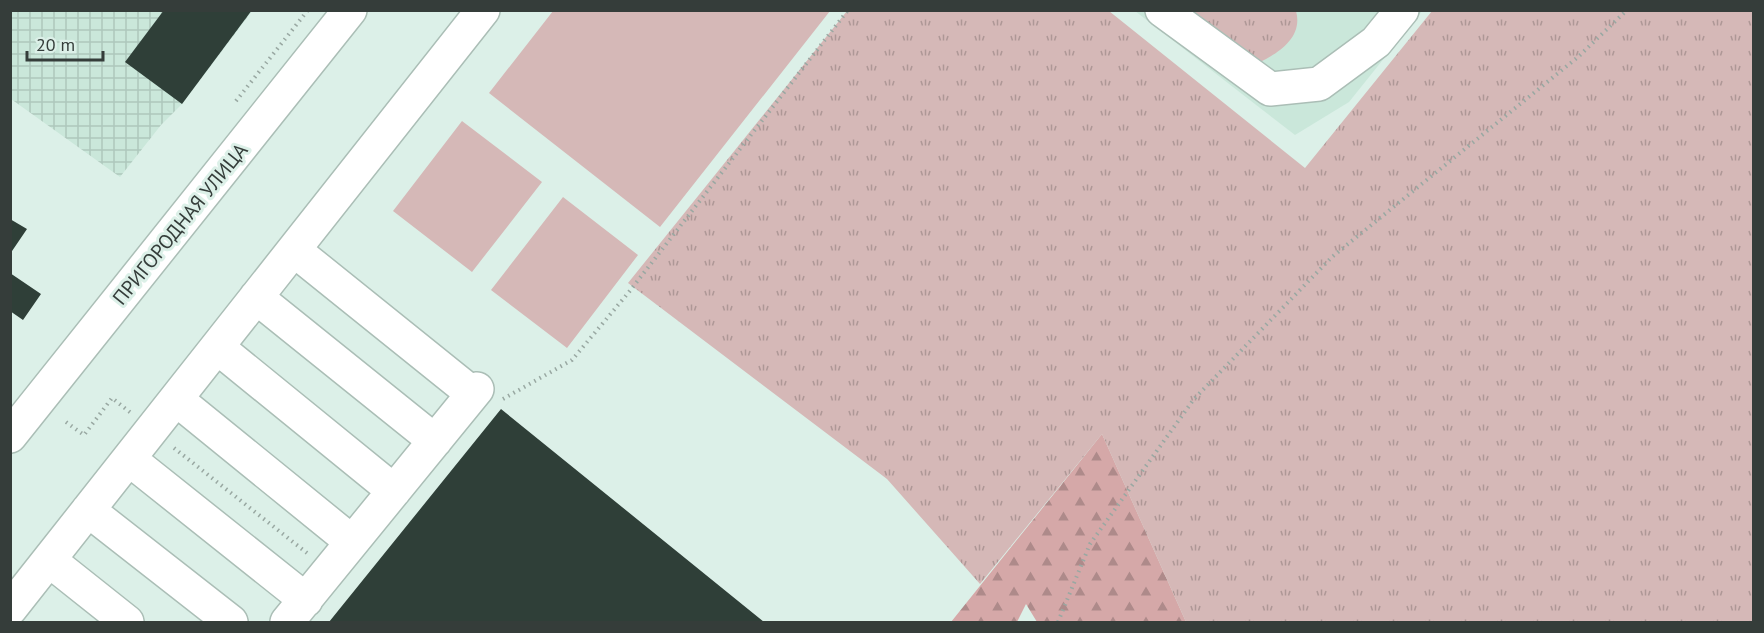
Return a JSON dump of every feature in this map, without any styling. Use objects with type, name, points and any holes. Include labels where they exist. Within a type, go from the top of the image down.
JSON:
[{"type":"street","name":"ПРИГОРОДНАЯ УЛИЦА","points":[[10,436],[350,10]]},
{"type":"street","points":[[25,622],[10,610],[483,10]]},
{"type":"street","points":[[1162,10],[1270,89],[1319,84],[1376,42],[1402,10]]},
{"type":"street","points":[[129,459],[297,611],[435,441],[482,395],[294,250]]},
{"type":"street","points":[[256,297],[435,441]]},
{"type":"street","points":[[217,347],[394,491]]},
{"type":"street","points":[[176,399],[352,542]]},
{"type":"street","points":[[88,510],[231,622]]},
{"type":"street","points":[[49,560],[127,622]]},
{"type":"path","points":[[482,395],[572,360],[629,292],[848,10]]},
{"type":"path","points":[[1058,622],[1090,544],[1194,399],[1332,257],[1578,57],[1627,10]]},
{"type":"shaded area","points":[[11,11],[252,11],[182,104],[161,125],[120,177],[11,99]]},
{"type":"shaded area","points":[[1135,11],[1422,11],[1349,102],[1295,135]]},
{"type":"green space","points":[[553,11],[830,11],[660,227],[489,93]]},
{"type":"green space","points":[[847,11],[1109,11],[1305,168],[1432,11],[1753,11],[1753,622],[1186,622],[1102,434],[980,584],[887,479],[628,283]]},
{"type":"green space","points":[[1180,11],[1296,11],[1297,20],[1296,28],[1288,42],[1260,62]]},
{"type":"green space","points":[[462,121],[542,182],[472,272],[393,211]]},
{"type":"green space","points":[[563,197],[638,255],[567,348],[491,290]]},
{"type":"green space","points":[[1102,434],[1186,622],[1037,622],[1026,604],[1017,622],[951,622]]},
{"type":"building","points":[[164,10],[252,10],[182,104],[125,62]]},
{"type":"building","points":[[10,219],[27,229],[10,254]]},
{"type":"building","points":[[10,273],[41,294],[23,320],[10,311]]},
{"type":"building","points":[[501,409],[764,622],[329,622]]}]
